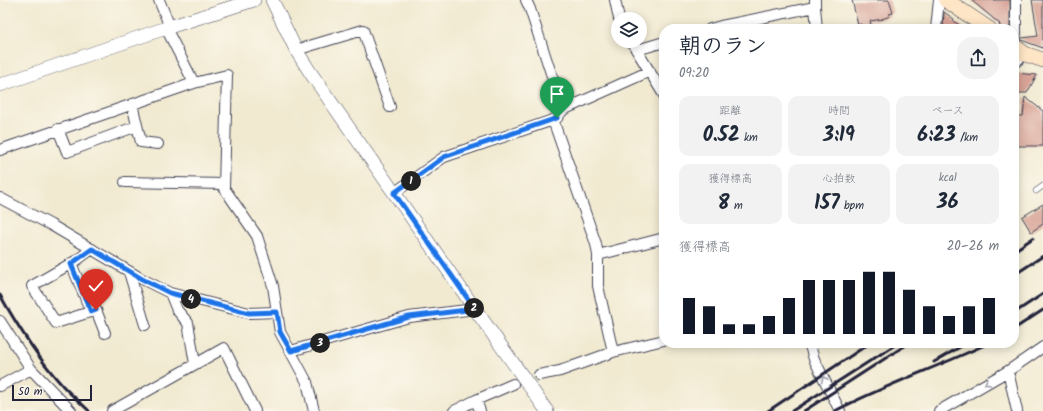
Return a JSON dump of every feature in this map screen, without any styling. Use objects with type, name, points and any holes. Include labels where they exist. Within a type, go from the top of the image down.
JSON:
[{"type":"main road","points":[[946,0],[982,24]]},
{"type":"main road","points":[[1019,53],[1043,60]]},
{"type":"street","points":[[159,0],[168,27],[194,83]]},
{"type":"street","points":[[0,84],[168,27],[254,0]]},
{"type":"street","points":[[272,0],[296,50],[310,72],[548,411]]},
{"type":"street","points":[[526,0],[564,110]]},
{"type":"street","points":[[615,0],[618,12]]},
{"type":"street","points":[[937,24],[939,0]]},
{"type":"street","points":[[1016,0],[1016,24]]},
{"type":"street","points":[[730,24],[815,4],[817,24]]},
{"type":"street","points":[[296,50],[363,30],[390,107]]},
{"type":"street","points":[[647,44],[659,42]]},
{"type":"street","points":[[636,48],[659,86]]},
{"type":"street","points":[[394,193],[444,157],[553,120],[557,118],[564,110],[650,71]]},
{"type":"street","points":[[0,150],[194,83],[226,75],[224,188],[257,236],[273,286],[280,332],[308,382],[314,411]]},
{"type":"street","points":[[132,104],[141,142],[158,144]]},
{"type":"street","points":[[553,120],[596,244],[598,255],[598,286],[613,352]]},
{"type":"street","points":[[58,129],[67,152],[137,126]]},
{"type":"street","points":[[125,182],[224,184]]},
{"type":"street","points":[[0,198],[51,225],[129,272],[170,293],[249,313],[277,312]]},
{"type":"street","points":[[598,255],[659,239]]},
{"type":"street","points":[[92,249],[71,264],[32,286],[56,323],[96,310],[105,333]]},
{"type":"street","points":[[71,264],[91,312]]},
{"type":"street","points":[[129,272],[146,325]]},
{"type":"street","points":[[170,293],[177,310],[188,323],[195,364]]},
{"type":"street","points":[[291,351],[409,317],[475,309]]},
{"type":"street","points":[[0,322],[31,369],[71,411]]},
{"type":"street","points":[[539,375],[560,371],[613,352],[659,341]]},
{"type":"street","points":[[939,411],[1008,371],[1043,347]]},
{"type":"street","points":[[112,411],[224,348],[255,411]]},
{"type":"street","points":[[812,348],[814,358],[840,411]]},
{"type":"street","points":[[0,386],[31,369]]},
{"type":"street","points":[[1008,371],[1017,411]]},
{"type":"street","points":[[454,411],[513,384]]},
{"type":"street","points":[[476,400],[480,411]]},
{"type":"lane","points":[[1036,191],[1043,186]]},
{"type":"building","points":[[852,0],[889,0],[893,13],[889,14],[890,16],[883,19],[870,21],[871,24],[858,24]]},
{"type":"building","points":[[971,0],[1010,0],[1010,24],[1000,24]]},
{"type":"building","points":[[1032,0],[1043,0],[1043,48],[1021,40],[1022,38],[1038,36]]},
{"type":"building","points":[[944,12],[954,19],[953,21],[958,24],[943,24]]},
{"type":"building","points":[[1019,73],[1037,75],[1027,93],[1019,93]]},
{"type":"building","points":[[1025,97],[1043,111],[1043,146],[1019,146],[1019,116],[1023,116]]},
{"type":"building","points":[[1043,204],[1043,224],[1031,232],[1022,217]]},
{"type":"railway","points":[[1019,248],[1033,238]]},
{"type":"railway","points":[[1019,272],[1043,256]]},
{"type":"railway","points":[[1019,310],[1043,294]]},
{"type":"railway","points":[[0,295],[21,330],[53,375],[89,411]]},
{"type":"railway","points":[[1019,326],[1043,310]]},
{"type":"railway","points":[[768,411],[862,348]]},
{"type":"railway","points":[[792,411],[890,348]]},
{"type":"railway","points":[[804,411],[901,348]]},
{"type":"railway","points":[[934,362],[958,348]]},
{"type":"railway","points":[[835,411],[978,348]]},
{"type":"route","points":[[96,310],[91,312],[71,264],[92,249],[142,279],[170,293],[249,313],[277,312],[280,332],[291,351],[409,317],[475,309],[394,193],[444,157],[557,118]]}]
